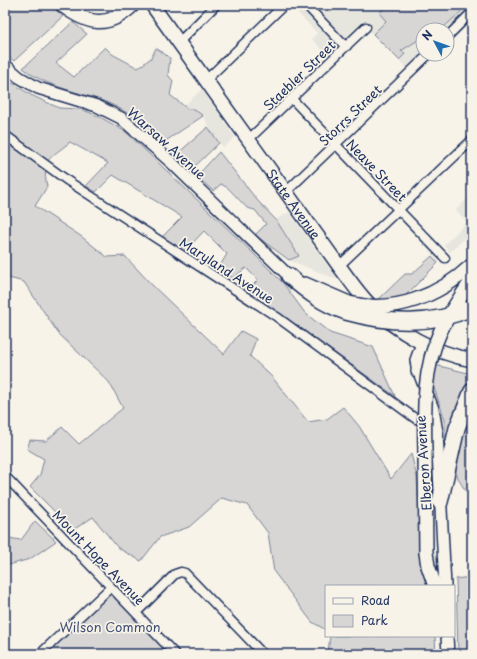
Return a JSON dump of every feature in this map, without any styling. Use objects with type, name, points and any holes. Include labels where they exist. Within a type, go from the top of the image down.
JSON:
[{"type":"highway","points":[[289,276],[311,295],[347,307],[366,318],[402,323],[434,319],[472,308]]},
{"type":"highway","points":[[440,502],[457,428],[472,391]]},
{"type":"main road","points":[[62,5],[83,19],[96,22],[112,20],[124,14],[133,5]]},
{"type":"main road","name":"State Avenue","points":[[152,5],[339,266],[370,305],[388,321],[422,343],[438,350],[472,360]]},
{"type":"main road","name":"Warsaw Avenue","points":[[5,65],[19,77],[38,88],[97,106],[121,118],[171,162],[289,276]]},
{"type":"main road","points":[[347,307],[395,304],[420,299],[442,289],[472,265]]},
{"type":"main road","points":[[436,585],[428,566],[426,553],[424,452],[426,388],[436,344],[449,315],[472,280]]},
{"type":"main road","name":"Elberon Avenue","points":[[422,343],[416,360],[418,371],[434,409],[445,585]]},
{"type":"main road","points":[[418,371],[438,350]]},
{"type":"main road","points":[[447,637],[448,654]]},
{"type":"street","points":[[179,42],[216,5]]},
{"type":"street","points":[[206,80],[284,5]]},
{"type":"street","points":[[306,5],[342,43],[347,46]]},
{"type":"street","points":[[455,28],[472,12]]},
{"type":"street","name":"Staebler Street","points":[[249,140],[366,27]]},
{"type":"street","name":"Storrs Street","points":[[286,192],[336,146],[421,62]]},
{"type":"street","name":"Neave Street","points":[[292,99],[445,258]]},
{"type":"street","name":"Maryland Avenue","points":[[5,135],[68,181],[277,317],[416,419],[435,424]]},
{"type":"street","points":[[339,266],[472,140]]},
{"type":"street","name":"Mount Hope Avenue","points":[[5,476],[175,654]]},
{"type":"street","points":[[136,614],[175,574],[181,572],[186,573],[263,654]]},
{"type":"street","points":[[40,654],[111,587]]},
{"type":"shaded area","points":[[290,5],[472,5],[472,12],[455,29],[455,22],[415,22],[415,62],[421,62],[410,73],[405,66],[368,30],[332,60],[312,39],[317,33]]},
{"type":"shaded area","points":[[202,89],[235,137],[224,147],[219,143],[203,116],[184,106]]},
{"type":"shaded area","points":[[472,194],[472,231],[450,252],[444,245],[467,222],[456,210]]},
{"type":"shaded area","points":[[289,212],[336,279],[289,260],[299,256],[276,220]]},
{"type":"green space","points":[[5,5],[50,5],[63,16],[14,61],[5,53]]},
{"type":"green space","points":[[388,5],[415,5],[418,8],[422,5],[468,5],[450,22],[415,22],[415,42],[401,51],[405,54],[399,60],[373,34],[386,21],[379,13]]},
{"type":"green space","points":[[73,22],[87,34],[56,63],[74,77],[105,47],[112,54],[138,68],[151,58],[156,48],[170,58],[168,75],[173,81],[170,95],[188,109],[194,109],[203,116],[164,142],[138,120],[124,111],[108,103],[53,85],[32,75],[23,68]]},
{"type":"green space","points":[[5,78],[31,95],[59,108],[81,109],[100,117],[126,132],[283,283],[305,313],[330,333],[373,347],[395,396],[282,315],[245,293],[258,280],[246,268],[233,278],[218,269],[227,254],[204,231],[183,253],[160,239],[182,217],[113,175],[96,192],[86,186],[108,163],[70,142],[48,160],[45,170],[47,187],[35,206],[82,237],[107,257],[125,256],[151,284],[224,354],[241,331],[256,339],[250,356],[272,377],[308,422],[327,419],[343,407],[359,426],[391,479],[411,454],[417,477],[422,566],[429,585],[325,585],[325,629],[312,622],[274,572],[268,533],[247,505],[222,498],[189,527],[160,537],[141,561],[118,548],[93,517],[73,530],[30,487],[40,475],[44,459],[27,449],[30,440],[46,441],[62,427],[79,444],[123,408],[109,382],[58,333],[24,282],[5,277]]},
{"type":"green space","points":[[208,127],[219,143],[191,170],[176,155]]},
{"type":"green space","points":[[219,152],[257,200],[276,220],[299,256],[289,260],[255,235],[266,224],[255,210],[247,208],[228,188],[221,184],[213,191],[197,176]]},
{"type":"green space","points":[[432,256],[438,263],[391,310],[379,299],[405,274],[412,274]]},
{"type":"green space","points":[[435,365],[472,374],[472,381],[465,393],[445,448],[445,420],[433,385]]},
{"type":"green space","points":[[472,405],[472,499],[458,478],[455,466],[459,442]]},
{"type":"green space","points":[[35,521],[56,541],[30,559],[5,566],[5,527],[8,538],[21,540]]},
{"type":"green space","points":[[472,560],[472,654],[458,654],[456,579],[470,577],[469,561]]},
{"type":"green space","name":"Wilson Common","points":[[111,587],[175,654],[40,654]]},
{"type":"green space","points":[[330,637],[435,637],[436,654],[329,654]]}]
